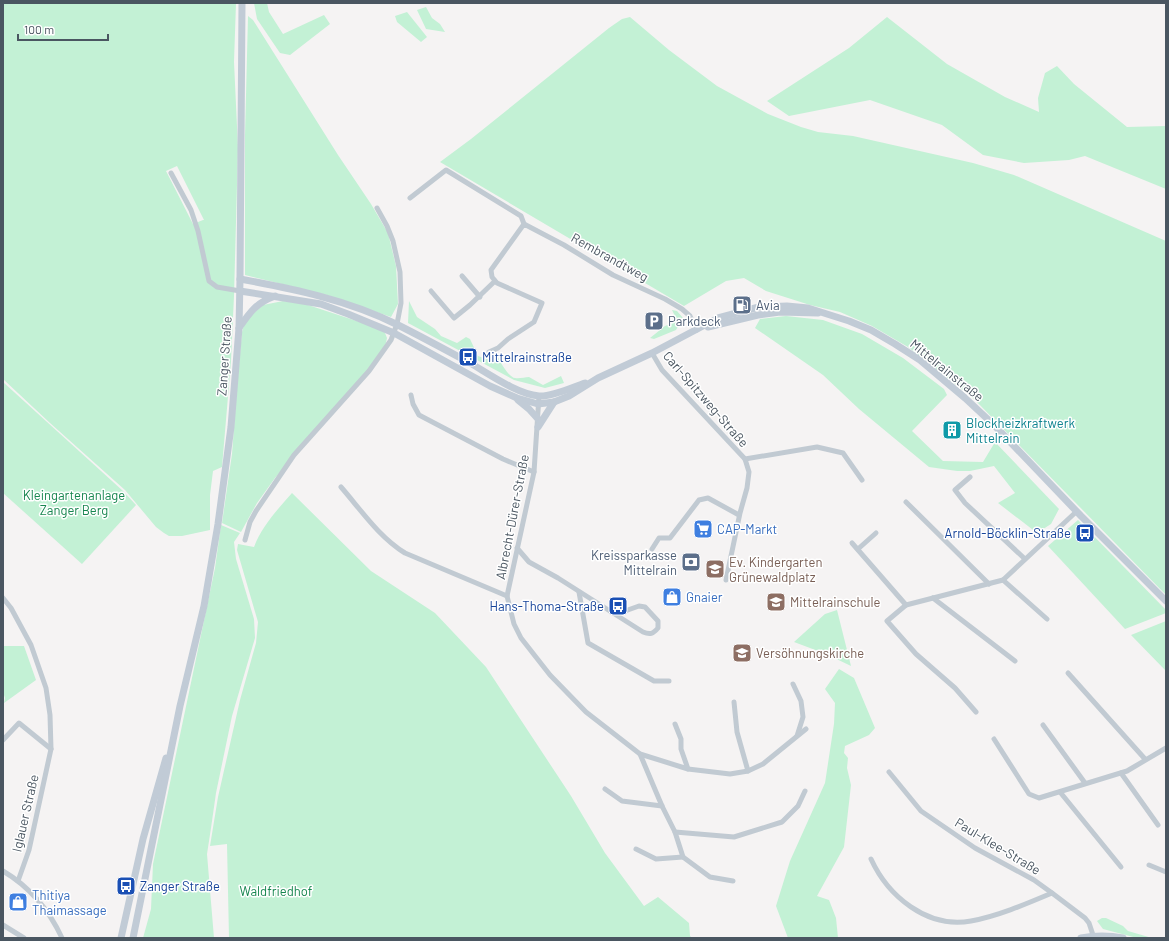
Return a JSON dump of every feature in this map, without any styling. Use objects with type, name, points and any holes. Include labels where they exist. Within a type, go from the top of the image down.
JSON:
[{"type":"street","name":"Zanger Straße","points":[[121,938],[143,839],[180,706],[204,606],[218,524],[231,427],[239,328],[240,291],[242,3]]},
{"type":"street","name":"Rembrandtweg","points":[[410,198],[446,170],[521,216],[524,224],[564,245],[613,275],[665,299],[682,309],[690,316],[697,330]]},
{"type":"street","points":[[171,173],[191,210],[198,231],[208,281],[217,287],[240,291]]},
{"type":"street","points":[[245,540],[250,522],[256,511],[294,455],[370,371],[391,340],[394,333],[401,302],[400,272],[393,241],[377,208]]},
{"type":"street","points":[[489,352],[498,348],[508,339],[534,322],[542,303],[498,283],[492,277],[491,270],[524,224]]},
{"type":"street","points":[[462,276],[480,297]]},
{"type":"street","points":[[240,279],[290,288],[326,297],[358,308],[397,324],[514,388],[539,396]]},
{"type":"street","points":[[431,291],[454,318],[480,297],[495,281]]},
{"type":"street","name":"Mittelrainstraße","points":[[240,291],[321,304],[394,333],[490,386],[517,398],[538,404],[554,402],[569,396],[598,378]]},
{"type":"street","points":[[239,328],[254,307],[275,296]]},
{"type":"street","name":"Mittelrainstraße","points":[[539,396],[551,394],[598,378],[652,353],[718,318],[759,307],[787,306],[808,308],[849,321],[871,330],[920,360],[965,398],[995,426],[1166,601]]},
{"type":"street","name":"Carl-Spitzweg-Straße","points":[[652,353],[662,370],[744,459],[749,472],[747,488],[739,515],[726,580]]},
{"type":"street","points":[[411,395],[413,404],[419,415],[503,459],[534,472]]},
{"type":"street","name":"Albrecht-Dürer-Straße","points":[[539,396],[534,472],[507,596],[514,624],[521,638],[556,682],[586,712],[640,754],[688,769],[730,774],[748,771],[764,764],[806,729]]},
{"type":"street","points":[[517,398],[530,409],[538,423],[554,402]]},
{"type":"street","name":"Carl-Spitzweg-Straße","points":[[744,459],[817,447],[843,453],[862,480]]},
{"type":"street","points":[[970,477],[955,490],[965,503],[1025,559]]},
{"type":"street","points":[[341,487],[382,536],[394,546],[507,596]]},
{"type":"street","points":[[652,549],[659,538],[670,538],[699,500],[708,498],[739,515]]},
{"type":"street","points":[[906,502],[989,584]]},
{"type":"street","points":[[976,712],[955,688],[916,654],[888,621],[906,605],[1003,580],[1077,511]]},
{"type":"street","points":[[858,549],[876,533]]},
{"type":"street","points":[[852,543],[906,605]]},
{"type":"street","points":[[517,548],[529,562],[542,568],[611,612],[648,634],[654,632],[658,628],[658,621],[645,607],[639,606],[625,611],[611,612]]},
{"type":"street","points":[[1003,580],[1047,619]]},
{"type":"street","name":"Mittelrainstraße","points":[[1154,589],[1166,604]]},
{"type":"street","points":[[579,592],[588,642],[654,681],[669,681]]},
{"type":"street","name":"Iglauer Straße","points":[[3,598],[11,608],[31,645],[42,674],[47,693],[50,715],[51,750],[29,850],[18,881]]},
{"type":"street","points":[[933,598],[1015,661]]},
{"type":"street","points":[[1068,673],[1145,759]]},
{"type":"street","points":[[793,684],[802,701],[803,717],[796,737]]},
{"type":"street","points":[[734,702],[737,732],[748,771]]},
{"type":"street","name":"Zanger Straße","points":[[134,938],[180,706]]},
{"type":"street","points":[[3,740],[19,723],[51,750]]},
{"type":"street","points":[[675,724],[681,739],[680,749],[688,769]]},
{"type":"street","points":[[1043,725],[1085,783]]},
{"type":"street","points":[[994,739],[1028,794],[1039,798],[1127,771],[1166,748]]},
{"type":"street","points":[[640,754],[662,806],[675,832],[683,857],[710,877],[733,881]]},
{"type":"street","name":"Paul-Klee-Straße","points":[[889,772],[921,811],[975,848],[1034,880],[1052,893],[1085,918],[1089,923],[1094,936]]},
{"type":"street","points":[[1121,773],[1158,825]]},
{"type":"street","points":[[605,789],[622,801],[662,806]]},
{"type":"street","points":[[675,832],[734,837],[741,835],[782,822],[798,806],[805,791]]},
{"type":"street","points":[[1060,792],[1120,867]]},
{"type":"street","points":[[636,848],[656,859],[683,857]]},
{"type":"street","points":[[871,859],[878,875],[901,900],[915,911],[938,919],[970,921],[1002,912],[1052,893]]},
{"type":"street","points":[[1149,865],[1166,872]]},
{"type":"street","points":[[3,871],[18,881],[46,910],[55,923],[62,938]]},
{"type":"street","points":[[3,925],[24,938]]},
{"type":"street","points":[[1081,938],[1106,935],[1123,938]]},
{"type":"green space","points":[[3,3],[236,3],[234,62],[238,148],[231,361],[222,467],[213,471],[210,495],[210,530],[182,536],[169,536],[164,533],[156,527],[125,490],[3,379]],"holes":[[[177,166],[204,220],[193,224],[166,171]]]},
{"type":"green space","points":[[254,3],[267,3],[269,12],[283,34],[324,15],[330,24],[290,55],[280,53],[257,19]]},
{"type":"green space","points":[[426,7],[432,18],[440,24],[445,32],[426,29],[417,10]]},
{"type":"green space","points":[[407,12],[427,37],[421,42],[397,22],[395,16]]},
{"type":"green space","points":[[248,16],[253,20],[388,233],[396,266],[398,304],[391,317],[327,295],[245,275],[245,135]]},
{"type":"green space","points":[[630,17],[669,50],[717,86],[768,114],[818,132],[853,136],[973,163],[1014,175],[1166,241],[1166,595],[974,399],[908,347],[872,326],[840,312],[810,305],[766,291],[744,278],[726,281],[684,306],[440,162],[471,139],[609,28],[622,19]]},
{"type":"green space","points":[[887,17],[947,64],[1005,97],[1039,112],[1038,98],[1045,73],[1057,66],[1074,84],[1127,127],[1166,126],[1166,189],[1085,156],[1069,160],[1024,163],[983,155],[942,125],[870,100],[789,116],[767,101],[849,48]]},
{"type":"green space","points":[[283,301],[305,304],[381,329],[387,338],[385,347],[369,371],[275,478],[257,503],[241,532],[222,523],[232,454],[242,332],[245,321],[263,305]]},
{"type":"green space","points":[[409,301],[417,317],[435,329],[441,336],[457,343],[466,337],[470,339],[478,356],[487,359],[499,358],[511,376],[518,378],[529,377],[543,385],[561,376],[564,383],[545,388],[514,380],[408,323]]},
{"type":"green space","points":[[672,310],[677,311],[683,318],[676,330],[654,339],[650,338],[665,326],[670,324],[675,316]]},
{"type":"green space","points":[[786,316],[823,320],[862,334],[903,358],[944,389],[947,395],[912,431],[943,461],[983,462],[995,442],[1059,509],[1051,524],[1037,533],[998,503],[1015,493],[994,466],[970,471],[957,471],[929,467],[859,409],[823,375],[755,328],[760,319]]},
{"type":"green space","name":"Kleingartenanlage Zanger Berg","points":[[3,382],[123,491],[136,505],[82,564],[3,493]]},
{"type":"green space","name":"Waldfriedhof","points":[[292,493],[371,571],[435,613],[486,667],[571,796],[605,853],[644,906],[658,897],[689,923],[690,936],[692,938],[229,938],[227,844],[210,846],[218,797],[240,700],[256,643],[258,622],[237,550],[238,544],[254,547],[257,539],[275,512]]},
{"type":"green space","points":[[1078,520],[1166,610],[1166,613],[1125,629],[1048,546]]},
{"type":"green space","points":[[221,525],[240,533],[234,542],[236,559],[254,619],[255,638],[232,716],[216,793],[207,854],[214,938],[143,938],[151,909],[153,864],[215,568]]},
{"type":"green space","points":[[837,610],[851,666],[826,654],[794,642],[825,614]]},
{"type":"green space","points":[[1166,621],[1166,671],[1131,635]]},
{"type":"green space","points":[[3,646],[24,646],[36,680],[4,703],[5,698],[3,692]]},
{"type":"green space","points":[[839,669],[854,678],[875,728],[869,735],[845,746],[844,753],[848,758],[847,768],[851,785],[844,847],[817,896],[829,900],[836,918],[838,938],[788,938],[776,906],[790,861],[825,783],[834,724],[835,703],[825,689]]},
{"type":"green space","points":[[1102,918],[1106,918],[1123,926],[1128,931],[1152,938],[1137,938],[1103,929],[1097,921]]},
{"type":"place","name":"Avia","points":[[742,305]]},
{"type":"place","name":"Parkdeck","points":[[654,321]]},
{"type":"place","name":"Mittelrainstraße","points":[[468,357]]},
{"type":"place","name":"Blockheizkraftwerk Mittelrain","points":[[952,430]]},
{"type":"place","name":"CAP-Markt","points":[[703,529]]},
{"type":"place","name":"Arnold-Böcklin-Straße","points":[[1085,533]]},
{"type":"place","name":"Kreissparkasse Mittelrain","points":[[691,562]]},
{"type":"place","name":"Ev. Kindergarten Grünewaldplatz","points":[[715,569]]},
{"type":"place","name":"Gnaier","points":[[672,597]]},
{"type":"place","name":"Mittelrainschule","points":[[776,602]]},
{"type":"place","name":"Hans-Thoma-Straße","points":[[618,606]]},
{"type":"place","name":"Versöhnungskirche","points":[[742,653]]},
{"type":"place","name":"Zanger Straße","points":[[126,886]]},
{"type":"place","name":"Thitiya Thaimassage","points":[[18,902]]}]
